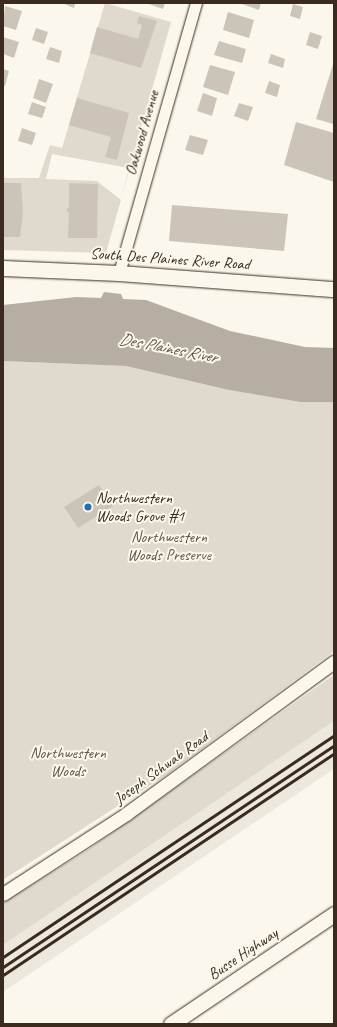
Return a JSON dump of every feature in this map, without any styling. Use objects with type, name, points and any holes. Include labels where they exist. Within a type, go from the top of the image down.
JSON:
[{"type":"main road","name":"South Des Plaines River Road","points":[[3,268],[119,272],[334,289]]},
{"type":"main road","name":"Busse Highway","points":[[171,1024],[334,914]]},
{"type":"street","name":"Oakwood Avenue","points":[[119,272],[196,3]]},
{"type":"street","name":"Joseph Schwab Road","points":[[3,894],[126,814],[334,662]]},
{"type":"shaded area","points":[[334,721],[334,769],[3,992],[3,945]]},
{"type":"green space","points":[[105,3],[171,22],[122,197],[129,168],[52,154],[46,179],[97,181],[121,200],[106,253],[3,250],[3,178],[39,178],[50,145],[62,148]]},
{"type":"green space","name":"Northwestern Woods Preserve","points":[[3,361],[126,366],[229,390],[300,402],[334,402],[334,651],[169,773],[3,880]]},
{"type":"green space","points":[[334,675],[334,721],[3,945],[3,903],[89,849]]},
{"type":"water","name":"Des Plaines River","points":[[104,292],[121,294],[123,299],[146,300],[230,331],[305,347],[334,348],[334,402],[300,402],[229,390],[126,366],[3,361],[3,305],[76,297],[101,298]]},
{"type":"building","points":[[62,3],[75,3],[74,8]]},
{"type":"building","points":[[146,3],[165,3],[163,9]]},
{"type":"building","points":[[239,3],[261,3],[259,10]]},
{"type":"building","points":[[293,4],[303,7],[300,19],[290,16]]},
{"type":"building","points":[[5,6],[22,11],[16,30],[3,26]]},
{"type":"building","points":[[228,12],[254,20],[249,38],[223,30]]},
{"type":"building","points":[[139,16],[157,21],[141,68],[90,53],[97,27],[138,39],[142,25],[137,23]]},
{"type":"building","points":[[36,28],[48,32],[44,44],[32,40]]},
{"type":"building","points":[[310,32],[322,36],[318,49],[306,45]]},
{"type":"building","points":[[3,37],[19,42],[14,58],[3,54]]},
{"type":"building","points":[[219,41],[246,49],[242,63],[214,55]]},
{"type":"building","points":[[50,47],[62,51],[59,63],[46,59]]},
{"type":"building","points":[[271,54],[285,59],[283,68],[268,63]]},
{"type":"building","points":[[334,61],[334,123],[333,124],[316,119]]},
{"type":"building","points":[[210,65],[235,72],[228,95],[203,87]]},
{"type":"building","points":[[3,69],[9,71],[5,86],[3,85]]},
{"type":"building","points":[[39,79],[53,84],[46,103],[33,98]]},
{"type":"building","points":[[269,81],[280,85],[277,97],[265,93]]},
{"type":"building","points":[[203,93],[217,98],[212,116],[197,111]]},
{"type":"building","points":[[77,98],[129,113],[117,160],[105,157],[111,137],[69,125]]},
{"type":"building","points":[[32,102],[46,107],[42,118],[28,114]]},
{"type":"building","points":[[239,103],[253,107],[248,121],[234,116]]},
{"type":"building","points":[[296,122],[334,133],[334,182],[284,165]]},
{"type":"building","points":[[22,128],[36,133],[32,145],[18,141]]},
{"type":"building","points":[[190,135],[208,140],[203,155],[185,150]]},
{"type":"building","points":[[3,183],[21,183],[23,213],[20,237],[3,237]]},
{"type":"building","points":[[69,183],[98,184],[97,238],[68,238],[69,213],[66,210],[69,207]]},
{"type":"building","points":[[172,205],[288,214],[284,251],[169,241]]},
{"type":"building","name":"Northwestern Woods Grove #1","points":[[99,485],[113,506],[78,528],[64,507]]},
{"type":"railway","points":[[3,957],[334,735]]},
{"type":"railway","points":[[3,967],[334,745]]},
{"type":"railway","points":[[3,975],[334,753]]},
{"type":"place","name":"Northwestern Woods Grove #1","points":[[88,507]]},
{"type":"park label","name":"Northwestern Woods","points":[[68,762]]}]
